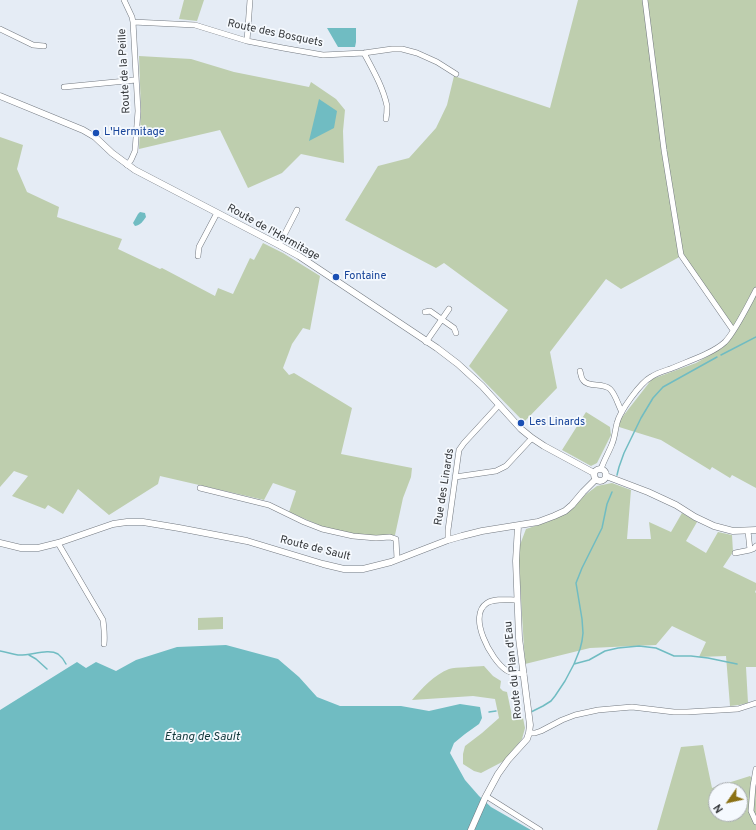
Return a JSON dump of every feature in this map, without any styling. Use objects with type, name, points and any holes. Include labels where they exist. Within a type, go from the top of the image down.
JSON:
[{"type":"street","name":"Route de la Peille","points":[[124,0],[133,22],[138,111],[135,151],[127,165]]},
{"type":"street","points":[[247,41],[250,0]]},
{"type":"street","points":[[644,0],[664,150],[681,255],[733,330]]},
{"type":"street","name":"Route des Bosquets","points":[[133,22],[195,25],[247,41],[323,55],[364,53],[392,49],[409,50],[437,62],[456,74]]},
{"type":"street","points":[[0,29],[33,45],[44,46]]},
{"type":"street","points":[[364,53],[384,95],[387,107],[386,118]]},
{"type":"street","points":[[64,87],[136,80]]},
{"type":"street","name":"Route de l'Hermitage","points":[[0,96],[83,130],[95,137],[127,165],[148,178],[298,256],[458,364],[482,386],[521,429],[532,438],[595,476]]},
{"type":"street","points":[[279,245],[297,210]]},
{"type":"street","points":[[198,256],[199,247],[217,213]]},
{"type":"street","points":[[606,476],[602,480],[595,476],[596,470],[601,469],[612,444],[617,423],[622,412],[639,387],[650,377],[703,355],[726,341],[756,290]]},
{"type":"street","points":[[426,342],[449,309]]},
{"type":"street","points":[[425,312],[430,311],[442,319],[454,328],[456,333]]},
{"type":"street","points":[[580,371],[584,382],[587,384],[602,385],[610,389],[622,412]]},
{"type":"street","name":"Rue des Linards","points":[[448,540],[448,530],[459,450],[499,405]]},
{"type":"street","points":[[456,477],[501,469],[506,466],[532,438]]},
{"type":"street","points":[[601,469],[604,471],[606,476],[648,492],[676,505],[714,526],[733,531],[756,530]]},
{"type":"street","name":"Route de Sault","points":[[0,543],[21,548],[38,548],[113,524],[143,522],[247,541],[344,569],[363,569],[397,559],[448,540],[482,531],[538,522],[554,516],[565,511],[583,492],[595,476]]},
{"type":"street","points":[[200,488],[268,505],[322,529],[352,536],[376,538],[390,537],[396,539],[397,559]]},
{"type":"street","name":"Route du Plan d'Eau","points":[[471,830],[490,788],[503,767],[527,739],[529,733],[530,725],[519,638],[516,547],[518,526]]},
{"type":"street","points":[[748,531],[750,550]]},
{"type":"street","points":[[58,542],[103,620],[105,632],[104,644]]},
{"type":"street","points":[[735,552],[750,550],[756,546]]},
{"type":"street","points":[[517,600],[497,600],[488,602],[481,608],[479,618],[480,630],[496,661],[507,671],[524,674]]},
{"type":"street","points":[[529,733],[541,731],[575,715],[598,710],[632,707],[687,712],[738,709],[756,703]]},
{"type":"street","points":[[756,769],[751,811],[756,822]]},
{"type":"street","points":[[486,797],[540,830]]},
{"type":"green space","points":[[184,0],[204,0],[197,21],[179,19]]},
{"type":"green space","points":[[578,0],[756,0],[756,488],[732,475],[730,478],[712,467],[710,470],[661,440],[619,427],[620,420],[652,379],[696,363],[722,348],[732,333],[683,255],[621,289],[606,279],[550,352],[557,388],[524,422],[469,366],[508,310],[444,263],[436,268],[345,220],[378,166],[409,158],[436,128],[447,105],[454,76],[550,108]]},
{"type":"green space","points":[[139,56],[191,59],[234,72],[309,87],[311,82],[336,99],[345,110],[343,131],[344,163],[301,154],[282,173],[248,188],[220,130],[139,149],[141,111]]},
{"type":"green space","points":[[0,137],[23,145],[17,169],[27,192],[59,207],[57,217],[122,239],[118,249],[160,269],[162,268],[215,296],[218,288],[233,294],[250,258],[254,260],[263,243],[283,253],[320,276],[310,330],[303,328],[292,344],[283,368],[289,375],[294,373],[352,408],[341,454],[412,468],[411,477],[403,498],[395,535],[351,536],[321,526],[289,512],[296,491],[273,483],[264,500],[160,476],[158,484],[109,515],[78,489],[63,514],[48,505],[45,509],[12,496],[28,476],[14,471],[0,487]]},
{"type":"green space","points":[[586,412],[610,427],[611,435],[597,463],[591,466],[562,450]]},
{"type":"green space","points":[[612,483],[631,490],[627,539],[651,539],[649,522],[671,532],[682,513],[697,522],[686,541],[706,553],[718,532],[732,535],[733,552],[723,567],[756,583],[756,667],[746,667],[748,703],[730,706],[726,656],[699,657],[706,642],[672,626],[656,645],[590,648],[525,664],[518,550],[526,529],[547,522],[569,512],[585,495],[597,486]]},
{"type":"green space","points":[[223,617],[223,629],[198,630],[198,618]]},
{"type":"green space","points":[[484,666],[493,676],[501,681],[500,688],[507,692],[512,716],[523,718],[525,728],[522,739],[504,761],[481,773],[474,771],[463,764],[463,754],[465,746],[499,718],[495,699],[473,696],[412,700],[429,682],[449,669]]},
{"type":"green space","points":[[703,745],[711,782],[708,782],[708,822],[748,822],[748,782],[731,782],[750,776],[756,783],[756,830],[657,830],[681,747]]},
{"type":"water","points":[[327,28],[356,28],[355,47],[338,47]]},
{"type":"water","points":[[319,99],[337,111],[334,128],[309,141]]},
{"type":"water","points":[[140,212],[145,213],[146,217],[140,224],[135,226],[133,223]]},
{"type":"water","name":"Étang de Sault","points":[[226,645],[278,659],[299,677],[317,697],[340,706],[401,706],[429,711],[460,704],[480,707],[482,718],[479,724],[454,743],[450,753],[465,780],[479,796],[491,807],[531,830],[0,830],[0,710],[77,662],[86,668],[96,662],[116,671],[136,660],[177,647]]},
{"type":"waterway","points":[[721,355],[756,337]]},
{"type":"waterway","points":[[617,475],[624,453],[641,418],[653,398],[663,387],[717,357]]},
{"type":"waterway","points":[[531,712],[551,701],[555,696],[565,681],[580,649],[583,633],[576,583],[602,528],[607,504],[612,492]]},
{"type":"waterway","points":[[574,664],[589,660],[605,651],[639,646],[656,648],[674,656],[708,658],[737,664]]},
{"type":"waterway","points":[[0,651],[18,655],[54,652],[61,656],[66,664]]},
{"type":"waterway","points":[[29,655],[47,669]]},
{"type":"waterway","points":[[489,712],[496,711]]},
{"type":"place","name":"L'Hermitage","points":[[96,133]]},
{"type":"place","name":"Fontaine","points":[[336,277]]},
{"type":"place","name":"Les Linards","points":[[521,423]]}]
